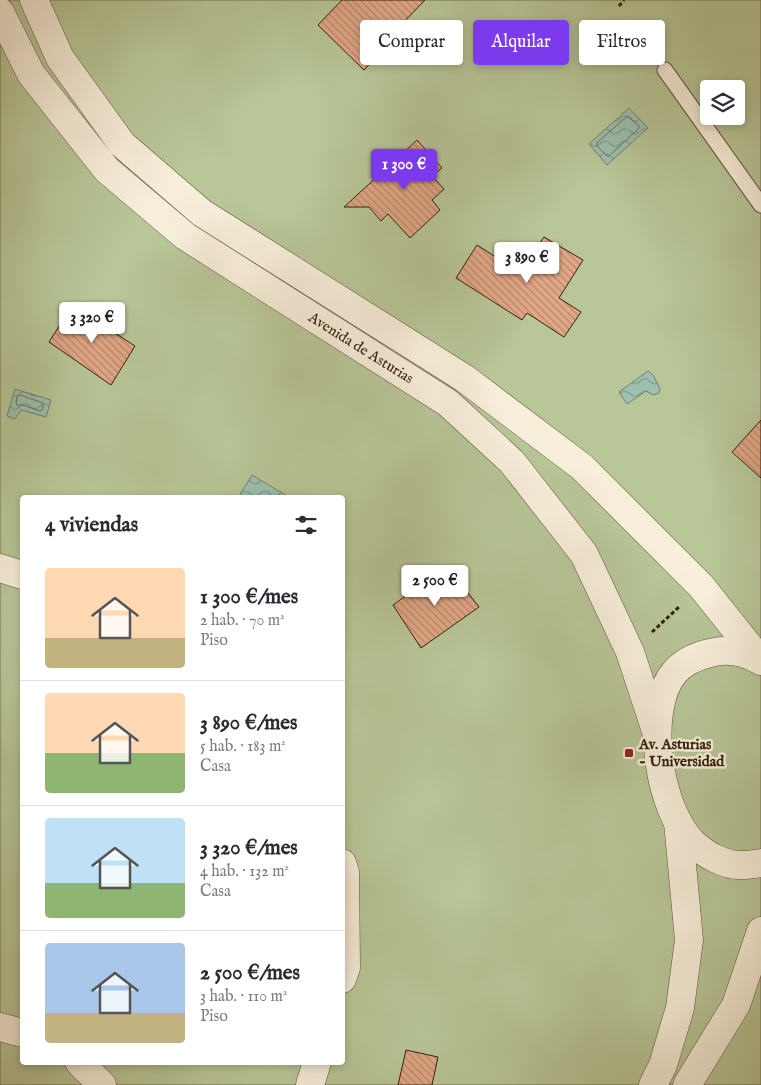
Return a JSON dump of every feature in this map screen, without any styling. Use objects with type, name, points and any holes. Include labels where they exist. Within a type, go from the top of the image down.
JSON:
[{"type":"street","name":"Avenida de Asturias","points":[[34,0],[60,58],[122,144],[202,213],[464,378],[582,467],[701,586],[760,661]]},
{"type":"street","name":"Avenida de Asturias","points":[[0,12],[7,43],[107,170],[185,236],[448,403],[512,462],[584,554],[630,652],[657,734]]},
{"type":"street","points":[[0,568],[20,574]]},
{"type":"street","points":[[760,661],[740,652],[721,650],[695,657],[674,672],[661,698],[657,734],[658,758],[667,795],[678,822],[693,843],[708,854],[724,862],[740,866],[761,863]]},
{"type":"street","points":[[653,1085],[663,1065],[680,1008],[689,940],[678,822]]},
{"type":"street","points":[[345,872],[345,971]]},
{"type":"street","points":[[687,1085],[736,1005],[761,931]]},
{"type":"street","points":[[0,1027],[20,1032]]},
{"type":"street","points":[[82,1065],[102,1085]]},
{"type":"street","points":[[310,1085],[316,1065]]},
{"type":"lane","points":[[665,70],[761,205]]},
{"type":"path","points":[[619,6],[624,0]]},
{"type":"path","points":[[630,652],[701,586]]},
{"type":"shaded area","points":[[0,0],[761,0],[761,1085],[0,1085]]},
{"type":"water","points":[[629,108],[648,128],[607,165],[589,144]]},
{"type":"water","points":[[648,371],[653,375],[660,389],[659,393],[653,395],[646,391],[627,404],[619,392]]},
{"type":"water","points":[[15,389],[51,400],[46,417],[21,410],[15,419],[7,416]]},
{"type":"water","points":[[252,475],[286,495],[240,495]]},
{"type":"building","points":[[342,0],[425,0],[406,20],[360,20],[360,65],[369,65],[364,70],[318,25]]},
{"type":"building","points":[[417,140],[442,168],[432,176],[444,189],[432,200],[440,210],[410,238],[388,214],[381,221],[369,207],[344,207]]},
{"type":"building","points":[[544,237],[583,260],[559,298],[581,312],[564,337],[527,313],[522,320],[456,278],[477,245],[519,272]]},
{"type":"building","points":[[74,303],[103,321],[101,324],[135,346],[111,385],[49,342]]},
{"type":"building","points":[[761,420],[761,478],[732,452]]},
{"type":"building","points":[[447,566],[479,607],[421,648],[393,605]]},
{"type":"building","points":[[406,1050],[438,1057],[432,1085],[398,1085]]},
{"type":"place","name":"Av. Asturias - Universidad","points":[[629,753]]}]
